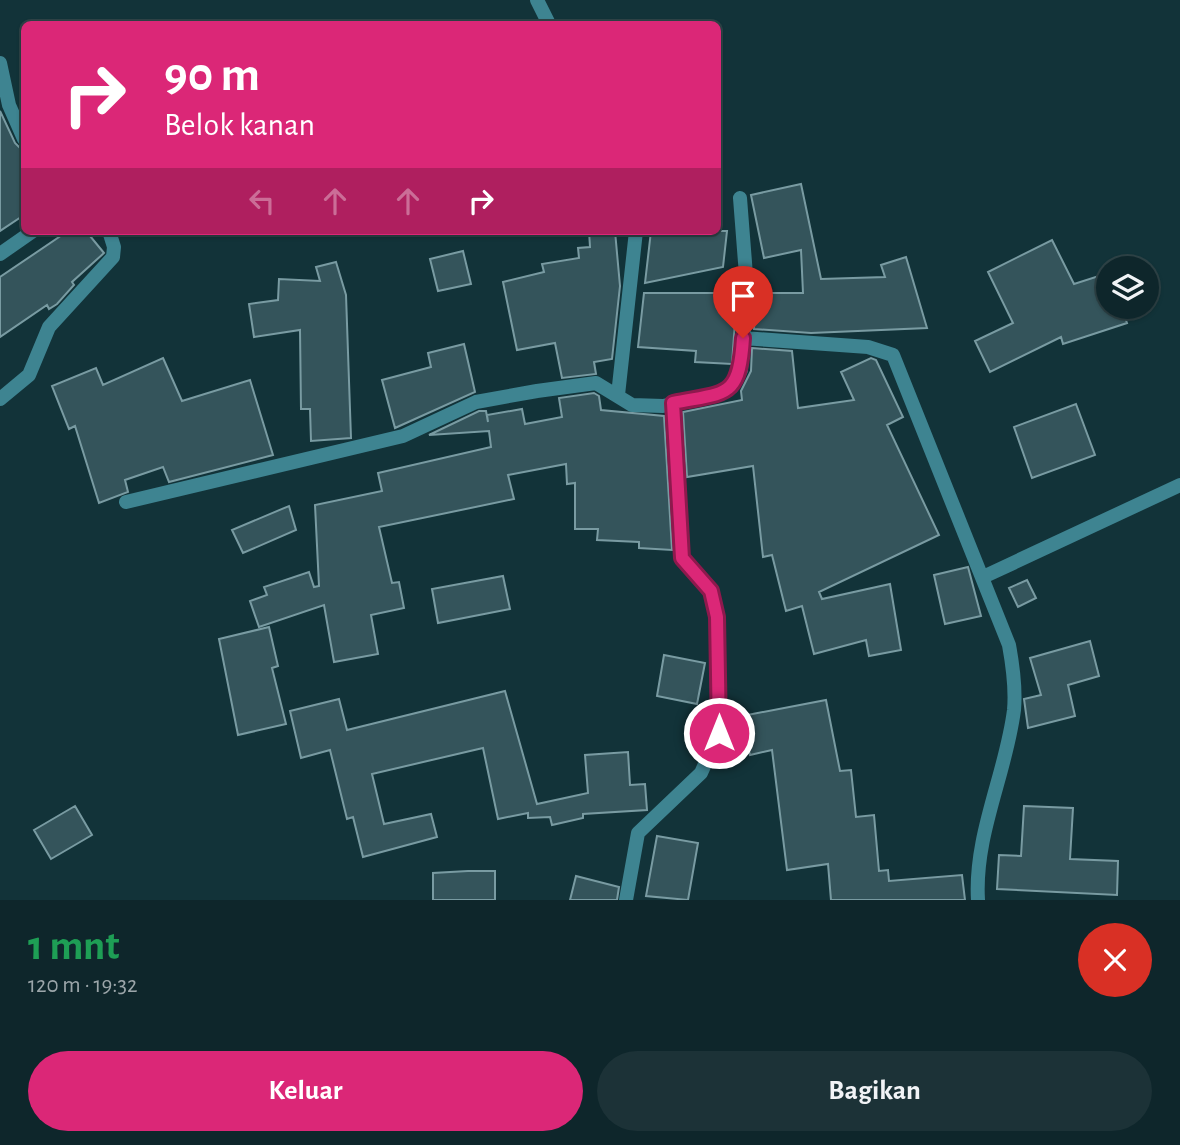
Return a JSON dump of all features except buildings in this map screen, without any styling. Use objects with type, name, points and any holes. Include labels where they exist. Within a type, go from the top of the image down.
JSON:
[{"type":"street","points":[[537,0],[548,21]]},
{"type":"street","points":[[0,63],[4,108],[21,134]]},
{"type":"street","points":[[126,502],[404,436],[476,402],[588,383],[601,385],[632,405],[673,403],[720,394],[732,387],[741,370],[747,288],[740,198]]},
{"type":"street","points":[[0,254],[27,235]]},
{"type":"street","points":[[0,400],[29,375],[49,327],[113,257],[114,247],[110,235]]},
{"type":"street","points":[[618,395],[636,235]]},
{"type":"street","points":[[743,338],[868,347],[893,355],[1009,645],[1014,676],[1014,710],[978,861],[978,900]]},
{"type":"street","points":[[626,900],[638,833],[701,773],[719,733],[717,617],[711,591],[682,558],[673,403]]},
{"type":"street","points":[[983,577],[1180,485]]},
{"type":"route","points":[[719,733],[717,617],[711,591],[682,558],[673,403],[720,394],[732,387],[741,370],[743,338]]}]
